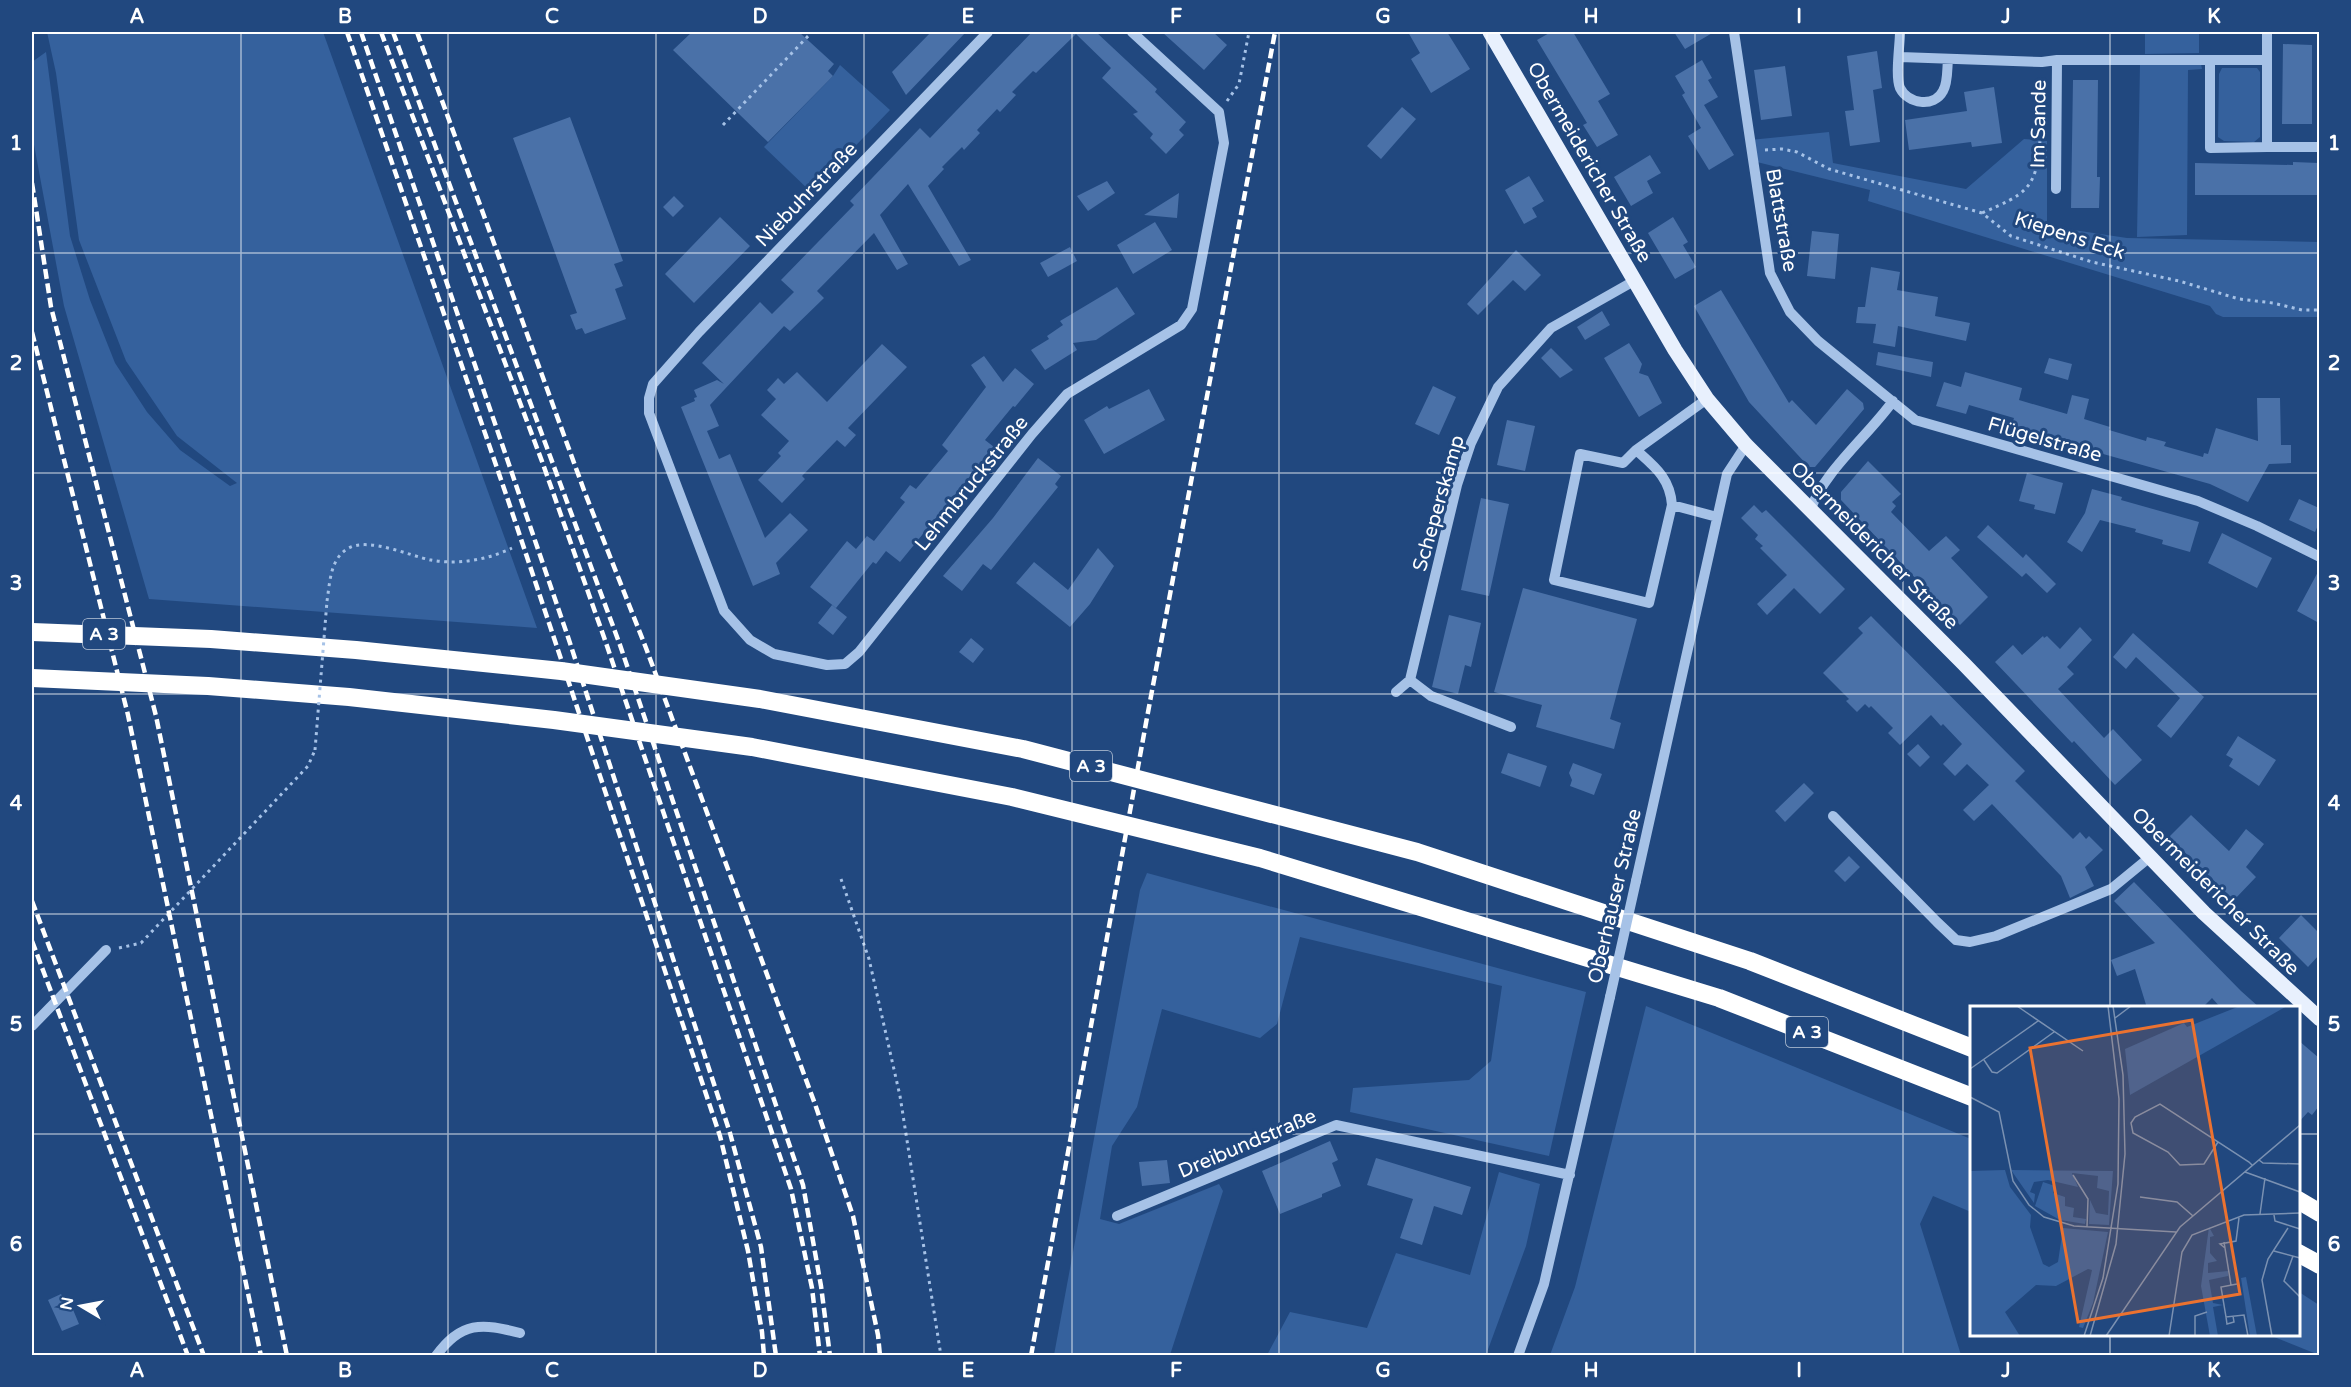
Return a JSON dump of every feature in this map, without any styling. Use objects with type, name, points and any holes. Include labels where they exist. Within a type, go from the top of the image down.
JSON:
[{"type":"highway","name":"A 3","points":[[32,632],[211,639],[356,650],[561,671],[760,699],[1023,748],[1417,852],[1750,961],[1970,1048]]},
{"type":"highway","name":"A 3","points":[[32,678],[208,686],[349,697],[554,720],[752,747],[1012,797],[1260,858],[1719,998],[1970,1097]]},
{"type":"highway","points":[[2300,1201],[2319,1212]]},
{"type":"highway","points":[[2300,1254],[2319,1265]]},
{"type":"main road","name":"Obermeidericher Straße","points":[[1490,32],[1634,281],[1707,399],[1746,445],[1964,664],[2204,913],[2319,1019]]},
{"type":"street","name":"Niebuhrstraße","points":[[653,384],[754,274],[988,32]]},
{"type":"street","points":[[1132,32],[1219,112]]},
{"type":"street","name":"Blattstraße","points":[[1734,32],[1770,273],[1790,312],[1812,336],[1893,401]]},
{"type":"street","points":[[1900,32],[1900,88],[1911,100],[1924,102],[1938,97],[1944,89],[1948,59]]},
{"type":"street","points":[[2267,32],[2267,147]]},
{"type":"street","name":"Im Sande","points":[[1899,57],[2042,62],[2168,59],[2266,60]]},
{"type":"street","name":"Im Sande","points":[[2056,189],[2057,60]]},
{"type":"street","points":[[2210,60],[2211,148],[2319,147]]},
{"type":"street","name":"Lehmbruckstraße","points":[[653,384],[649,398],[649,413],[724,611],[750,640],[774,654],[827,665],[844,664],[860,652],[1032,434],[1067,394],[1181,325],[1192,309],[1224,142],[1219,112]]},
{"type":"street","name":"Scheperskamp","points":[[1410,680],[1457,485],[1471,443],[1498,387],[1551,328],[1634,281]]},
{"type":"street","points":[[1636,450],[1657,469],[1671,489],[1672,505],[1649,603],[1554,580],[1580,454],[1623,463],[1636,450],[1707,399]]},
{"type":"street","points":[[1810,511],[1820,488],[1878,422],[1893,401]]},
{"type":"street","name":"Flügelstraße","points":[[1893,401],[1909,416],[1923,423],[2198,501],[2257,526],[2319,557]]},
{"type":"street","name":"Oberhauser Straße","points":[[1518,1356],[1544,1284],[1570,1175],[1727,474],[1746,445]]},
{"type":"street","points":[[1672,505],[1717,517]]},
{"type":"street","points":[[1396,692],[1410,680],[1431,696],[1511,727]]},
{"type":"street","points":[[1833,816],[1956,940],[1970,942],[1996,936],[2111,889],[2150,857]]},
{"type":"street","points":[[32,1026],[106,950]]},
{"type":"street","name":"Dreibundstraße","points":[[1117,1216],[1336,1125],[1570,1175]]},
{"type":"street","points":[[436,1356],[447,1340],[470,1328],[496,1327],[520,1333]]},
{"type":"path","points":[[723,125],[813,32]]},
{"type":"path","points":[[1219,112],[1239,84],[1249,32]]},
{"type":"path","points":[[1982,213],[2018,196],[2028,188],[2038,163],[2041,132]]},
{"type":"path","name":"Kiepens Eck","points":[[1752,152],[1777,148],[1797,152],[1829,169],[1982,213],[2011,236],[2092,262],[2179,281],[2239,299],[2273,303],[2302,310],[2319,310]]},
{"type":"path","points":[[106,950],[141,943],[308,766],[315,750],[327,601],[331,573],[336,561],[351,547],[367,545],[430,560],[456,563],[498,555],[512,548]]},
{"type":"path","points":[[842,879],[869,958],[900,1095],[940,1356]]},
{"type":"shaded area","points":[[47,32],[323,32],[537,628],[149,599],[64,306],[32,134],[32,62],[46,52],[70,236],[90,300],[115,363],[147,412],[180,450],[230,486],[237,483],[177,436],[126,361],[79,240],[56,73]]},
{"type":"shaded area","points":[[2145,32],[2199,32],[2199,53],[2145,54]]},
{"type":"shaded area","points":[[2140,64],[2201,64],[2202,69],[2188,70],[2187,235],[2137,237]]},
{"type":"shaded area","points":[[840,65],[890,110],[811,192],[764,147],[833,76]]},
{"type":"shaded area","points":[[2222,68],[2257,68],[2260,72],[2260,137],[2254,142],[2224,141],[2218,137],[2219,74]]},
{"type":"shaded area","points":[[1829,132],[1833,163],[1966,189],[2024,139],[2047,141],[2047,226],[2127,238],[2319,242],[2319,317],[2223,317],[2216,314],[2210,306],[1868,201],[1870,190],[1753,161],[1750,140]]},
{"type":"shaded area","points":[[1147,873],[1586,992],[1549,1156],[1350,1112],[1353,1088],[1469,1080],[1491,1061],[1502,986],[1300,937],[1277,1024],[1260,1038],[1162,1009],[1137,1107],[1112,1146],[1100,1219],[1119,1224],[1219,1184],[1223,1191],[1170,1355],[1054,1355],[1140,890]]},
{"type":"shaded area","points":[[1646,1006],[1970,1139],[1970,1212],[1933,1196],[1920,1224],[1961,1355],[1550,1355],[1575,1287]]},
{"type":"shaded area","points":[[1499,1172],[1540,1184],[1526,1246],[1486,1355],[1267,1355],[1290,1312],[1367,1328],[1396,1253],[1470,1275]]},
{"type":"shaded area","points":[[2300,1293],[2319,1305],[2319,1355],[2272,1336],[2300,1336]]},
{"type":"building","points":[[692,32],[799,32],[834,64],[828,71],[833,76],[768,142],[673,50]]},
{"type":"building","points":[[931,32],[966,32],[906,95],[892,72]]},
{"type":"building","points":[[1032,32],[1096,32],[1157,89],[1155,92],[1186,122],[1179,130],[1184,135],[1166,154],[1150,138],[1153,134],[1133,114],[1138,112],[1102,78],[1111,68],[1076,34],[1036,73],[1033,71],[1012,92],[1016,95],[1000,112],[997,109],[977,130],[980,133],[964,150],[962,147],[942,167],[944,169],[928,186],[971,260],[959,266],[908,184],[880,215],[908,264],[897,270],[874,233],[817,291],[824,298],[790,331],[784,326],[710,405],[719,426],[707,431],[719,459],[730,454],[765,538],[790,513],[808,530],[776,563],[780,574],[753,586],[681,407],[695,401],[694,398],[697,397],[694,390],[717,380],[724,384],[702,363],[760,302],[772,314],[794,292],[781,280],[854,205],[850,201],[920,128],[930,138]]},
{"type":"building","points":[[1162,32],[1213,32],[1227,45],[1204,70]]},
{"type":"building","points":[[1408,32],[1447,32],[1470,69],[1431,93],[1411,59],[1420,53]]},
{"type":"building","points":[[1551,32],[1573,32],[1610,94],[1598,101],[1618,135],[1597,147],[1583,125],[1587,123],[1537,40]]},
{"type":"building","points":[[1674,32],[1714,32],[1685,49]]},
{"type":"building","points":[[2283,44],[2312,45],[2312,124],[2282,124]]},
{"type":"building","points":[[1877,51],[1882,88],[1873,90],[1880,142],[1850,146],[1845,111],[1854,110],[1847,56]]},
{"type":"building","points":[[1702,60],[1712,78],[1708,80],[1718,97],[1704,105],[1734,155],[1709,170],[1688,136],[1701,128],[1682,95],[1685,93],[1675,76]]},
{"type":"building","points":[[1785,66],[1792,116],[1761,120],[1754,70]]},
{"type":"building","points":[[2073,80],[2098,80],[2099,208],[2071,208]]},
{"type":"building","points":[[1994,87],[2002,143],[1972,147],[1971,142],[1909,150],[1905,120],[1967,111],[1964,92]]},
{"type":"building","points":[[1402,107],[1416,119],[1381,159],[1367,146]]},
{"type":"building","points":[[570,117],[623,261],[614,264],[623,286],[615,289],[626,319],[585,334],[582,328],[576,330],[570,315],[577,313],[513,138]]},
{"type":"building","points":[[1650,155],[1661,173],[1647,181],[1653,193],[1631,206],[1614,177]]},
{"type":"building","points":[[2293,162],[2319,163],[2319,195],[2195,195],[2195,163],[2293,165]]},
{"type":"building","points":[[1529,176],[1544,201],[1532,208],[1537,217],[1524,224],[1505,190]]},
{"type":"building","points":[[1107,181],[1115,193],[1088,211],[1077,196]]},
{"type":"building","points":[[1179,193],[1177,218],[1144,215]]},
{"type":"building","points":[[674,196],[684,206],[673,217],[663,207]]},
{"type":"building","points":[[720,217],[750,246],[694,303],[665,274]]},
{"type":"building","points":[[1673,217],[1688,242],[1683,245],[1696,267],[1675,279],[1648,233]]},
{"type":"building","points":[[1155,222],[1172,250],[1133,274],[1117,245]]},
{"type":"building","points":[[1812,231],[1839,234],[1835,279],[1807,276]]},
{"type":"building","points":[[1070,247],[1077,261],[1048,277],[1040,263]]},
{"type":"building","points":[[1516,250],[1541,275],[1525,291],[1513,280],[1478,315],[1467,304]]},
{"type":"building","points":[[1871,267],[1900,272],[1897,290],[1938,297],[1935,316],[1970,323],[1966,341],[1898,326],[1895,347],[1873,343],[1876,324],[1856,323],[1858,307],[1865,307]]},
{"type":"building","points":[[1117,287],[1135,314],[1096,340],[1073,343],[1077,350],[1045,370],[1031,350],[1049,339],[1047,336],[1063,325],[1060,321]]},
{"type":"building","points":[[1721,290],[1789,403],[1792,400],[1816,425],[1847,389],[1863,403],[1864,409],[1815,467],[1809,467],[1749,402],[1694,306]]},
{"type":"building","points":[[1602,311],[1610,325],[1585,340],[1577,327]]},
{"type":"building","points":[[1629,343],[1642,364],[1639,373],[1648,376],[1662,403],[1639,417],[1604,358]]},
{"type":"building","points":[[882,344],[907,367],[848,428],[856,435],[845,447],[837,440],[802,476],[805,479],[782,503],[758,480],[781,456],[778,453],[789,441],[761,415],[776,399],[767,390],[778,378],[784,384],[797,372],[827,402]]},
{"type":"building","points":[[1551,348],[1573,370],[1560,378],[1541,358]]},
{"type":"building","points":[[1878,352],[1933,362],[1931,377],[1876,365]]},
{"type":"building","points":[[984,356],[1003,382],[1015,368],[1034,384],[985,440],[994,447],[900,562],[886,551],[876,564],[873,562],[836,608],[810,587],[847,541],[856,549],[867,536],[874,541],[905,502],[900,498],[910,485],[916,489],[948,451],[942,445],[986,387],[971,365]]},
{"type":"building","points":[[2049,358],[2072,364],[2068,380],[2044,373]]},
{"type":"building","points":[[1965,372],[2022,388],[2019,400],[2067,414],[2072,395],[2089,399],[2084,419],[2110,427],[2109,430],[2146,441],[2147,437],[2166,442],[2164,446],[2203,457],[2204,453],[2208,454],[2216,428],[2258,441],[2257,398],[2280,398],[2281,445],[2291,445],[2291,463],[2269,464],[2248,502],[2210,484],[2011,428],[2014,418],[1969,405],[1966,414],[1936,406],[1944,382],[1961,387]]},
{"type":"building","points":[[1433,386],[1456,397],[1439,435],[1415,424]]},
{"type":"building","points":[[1149,389],[1165,420],[1104,454],[1084,420],[1107,406],[1109,409]]},
{"type":"building","points":[[1507,420],[1535,426],[1525,471],[1497,465]]},
{"type":"building","points":[[1038,458],[1061,476],[1055,484],[1058,487],[991,570],[983,564],[962,591],[943,576],[993,518]]},
{"type":"building","points":[[1868,461],[1901,494],[1892,502],[1896,506],[1891,512],[1929,551],[1946,536],[1960,550],[1951,558],[1988,597],[1960,625],[1841,500],[1841,492]]},
{"type":"building","points":[[2027,473],[2063,483],[2055,514],[2034,509],[2035,505],[2019,501]]},
{"type":"building","points":[[2092,489],[2122,497],[2121,500],[2199,522],[2190,552],[2162,544],[2163,540],[2135,532],[2136,529],[2100,520],[2082,552],[2067,542],[2085,513]]},
{"type":"building","points":[[1481,498],[1509,504],[1489,596],[1461,590]]},
{"type":"building","points":[[2299,499],[2319,508],[2319,523],[2315,532],[2289,520]]},
{"type":"building","points":[[1754,505],[1762,513],[1766,510],[1845,589],[1820,614],[1794,588],[1767,615],[1757,604],[1787,575],[1760,548],[1763,546],[1755,539],[1758,535],[1741,518]]},
{"type":"building","points":[[1988,525],[2023,558],[2026,554],[2056,584],[2047,593],[2026,573],[2022,577],[1977,537]]},
{"type":"building","points":[[2222,533],[2272,558],[2257,588],[2208,563]]},
{"type":"building","points":[[1098,548],[1114,566],[1090,604],[1070,627],[1016,583],[1034,562],[1068,590]]},
{"type":"building","points":[[2319,570],[2319,623],[2297,611]]},
{"type":"building","points":[[1523,588],[1637,619],[1610,719],[1621,723],[1614,749],[1536,727],[1542,705],[1494,692]]},
{"type":"building","points":[[832,605],[847,617],[833,635],[818,623]]},
{"type":"building","points":[[1449,615],[1481,623],[1471,667],[1465,665],[1458,694],[1432,687]]},
{"type":"building","points":[[1871,616],[2025,771],[2015,781],[2073,839],[2080,832],[2086,839],[2089,836],[2103,850],[2085,867],[2094,886],[2070,898],[2061,876],[1992,804],[1974,821],[1963,810],[1989,785],[1967,764],[1955,776],[1943,764],[1962,744],[1931,715],[1900,745],[1888,733],[1893,728],[1871,706],[1869,708],[1865,704],[1857,712],[1846,701],[1849,699],[1823,673],[1863,633],[1858,628]]},
{"type":"building","points":[[2080,627],[2092,640],[2067,667],[2074,674],[2058,689],[2104,738],[2113,729],[2142,760],[2115,785],[1995,662],[2013,645],[2022,655],[2043,636],[2044,638],[2047,636],[2060,649]]},
{"type":"building","points":[[2133,633],[2204,697],[2171,738],[2157,726],[2180,698],[2136,657],[2126,669],[2113,657]]},
{"type":"building","points":[[971,638],[984,649],[973,663],[959,652]]},
{"type":"building","points":[[2238,736],[2276,760],[2259,786],[2229,766],[2233,759],[2226,755]]},
{"type":"building","points":[[1918,744],[1930,757],[1920,767],[1907,754]]},
{"type":"building","points":[[1508,753],[1547,766],[1540,787],[1501,773]]},
{"type":"building","points":[[1573,763],[1602,774],[1594,795],[1570,786],[1572,780],[1569,773]]},
{"type":"building","points":[[1804,783],[1814,793],[1785,822],[1775,811]]},
{"type":"building","points":[[2191,815],[2229,851],[2246,829],[2264,844],[2246,867],[2256,877],[2234,900],[2169,837]]},
{"type":"building","points":[[1849,856],[1860,867],[1845,882],[1834,871]]},
{"type":"building","points":[[2134,882],[2258,1006],[2219,1006],[2212,998],[2204,1006],[2146,1006],[2135,969],[2117,976],[2111,960],[2155,943],[2114,901]]},
{"type":"building","points":[[2301,915],[2319,933],[2319,955],[2308,967],[2279,938]]},
{"type":"building","points":[[2300,1042],[2319,1058],[2319,1106],[2312,1115],[2308,1112],[2300,1121]]},
{"type":"building","points":[[1330,1141],[1338,1160],[1332,1163],[1341,1186],[1322,1194],[1322,1197],[1280,1214],[1262,1171]]},
{"type":"building","points":[[1376,1158],[1471,1187],[1462,1215],[1434,1206],[1422,1245],[1400,1238],[1413,1199],[1367,1185]]},
{"type":"building","points":[[1167,1160],[1170,1183],[1142,1186],[1139,1162]]},
{"type":"building","points":[[61,1294],[65,1302],[69,1300],[79,1324],[62,1331],[48,1300]]},
{"type":"railway","points":[[347,32],[508,500],[720,1136],[748,1251],[764,1356]]},
{"type":"railway","points":[[361,32],[568,637],[730,1133],[761,1247],[776,1356]]},
{"type":"railway","points":[[381,32],[543,464],[791,1189],[812,1288],[820,1356]]},
{"type":"railway","points":[[393,32],[620,645],[803,1185],[821,1286],[830,1356]]},
{"type":"railway","points":[[417,32],[585,493],[646,648],[815,1104],[853,1216],[878,1335],[880,1356]]},
{"type":"railway","points":[[1031,1356],[1275,32]]},
{"type":"railway","points":[[32,183],[51,307],[156,716],[287,1356]]},
{"type":"railway","points":[[32,332],[128,715],[261,1356]]},
{"type":"railway","points":[[32,901],[204,1356]]},
{"type":"railway","points":[[32,941],[188,1356]]}]
